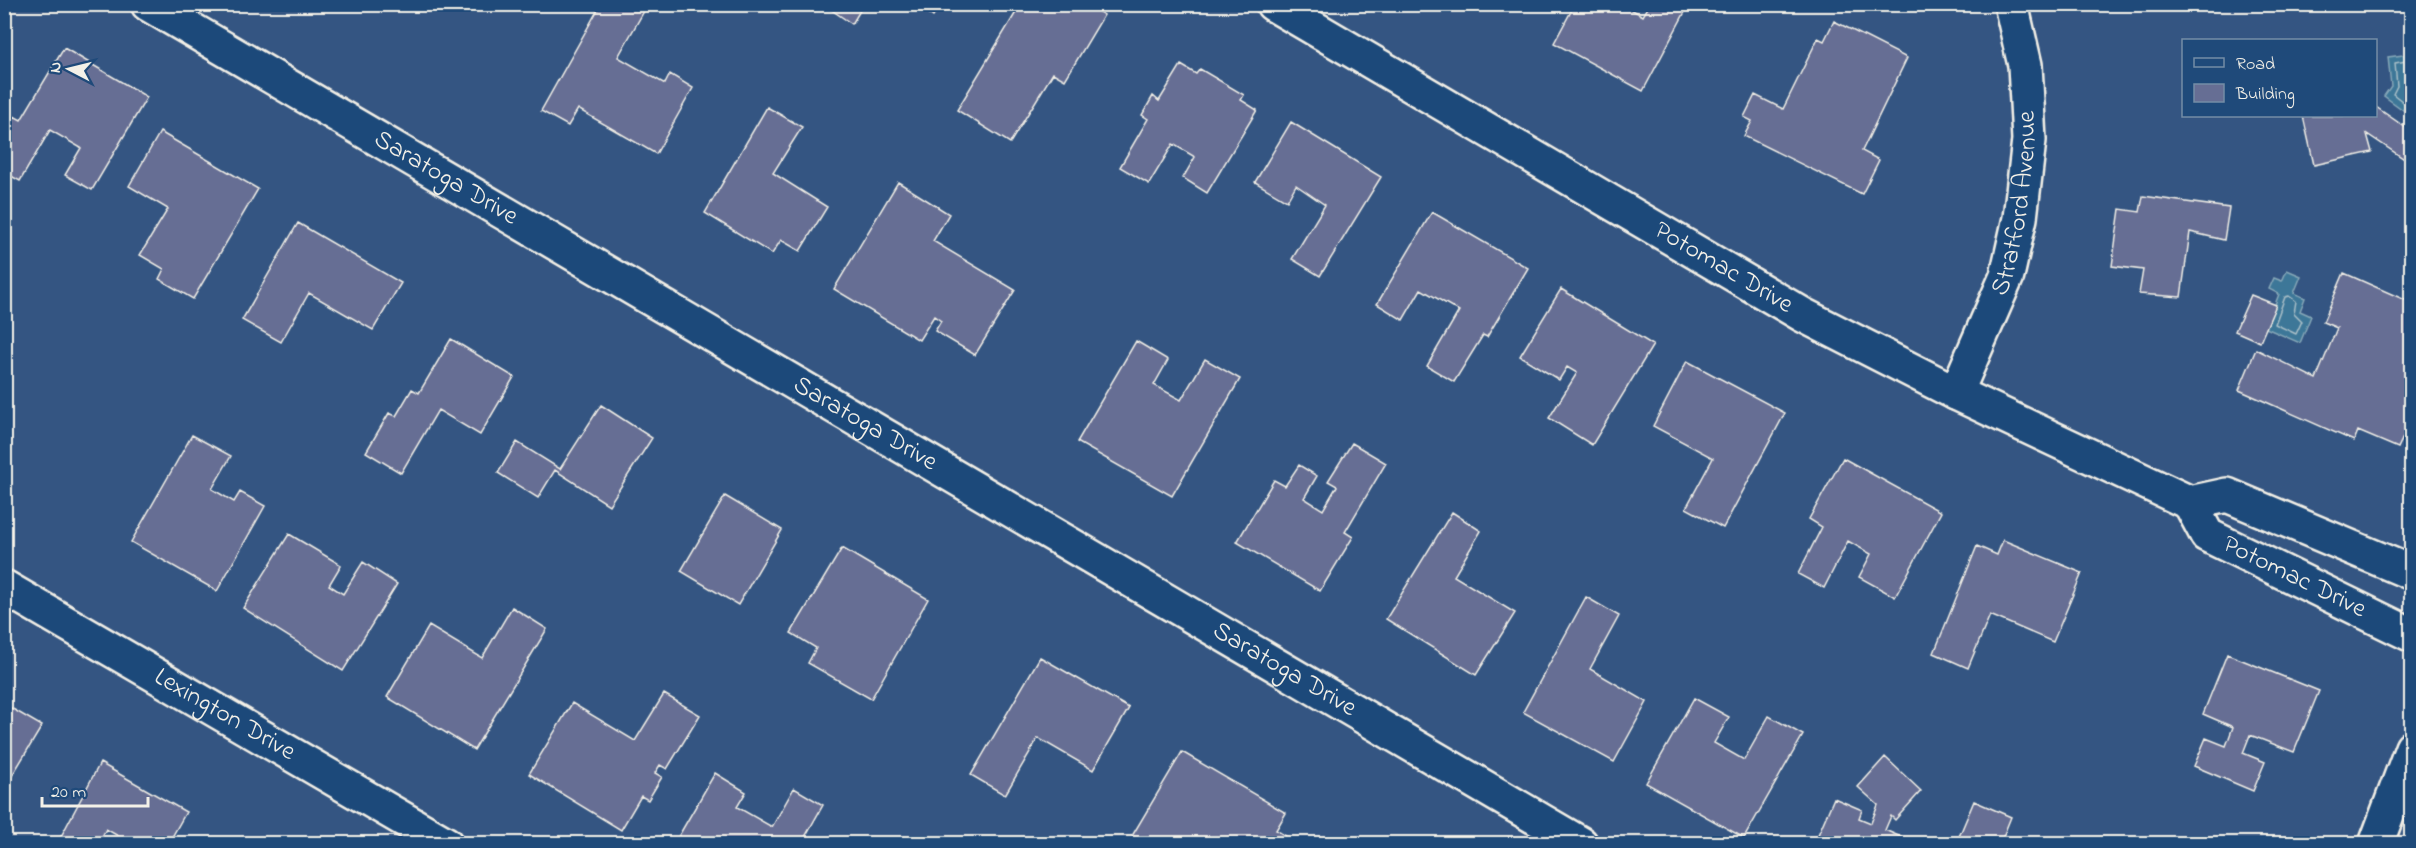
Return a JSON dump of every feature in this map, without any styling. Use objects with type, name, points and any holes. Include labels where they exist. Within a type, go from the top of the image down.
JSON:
[{"type":"street","name":"Saratoga Drive","points":[[148,4],[1581,843]]},
{"type":"street","name":"Potomac Drive","points":[[1273,4],[1803,315],[1956,393],[2190,503],[2207,535],[2412,635]]},
{"type":"street","name":"Stratford Avenue","points":[[1956,393],[2007,276],[2020,218],[2029,140],[2025,65],[2011,4]]},
{"type":"street","name":"Potomac Drive","points":[[2190,503],[2227,495],[2412,573]]},
{"type":"street","name":"Lexington Drive","points":[[4,587],[446,843]]},
{"type":"street","points":[[2376,843],[2412,748]]},
{"type":"water","points":[[2411,54],[2412,112],[2410,115],[2384,96],[2391,86],[2388,57]]},
{"type":"water","points":[[2287,270],[2301,276],[2294,293],[2305,298],[2300,311],[2311,316],[2300,343],[2266,328],[2279,294],[2269,289],[2274,278],[2282,281]]},
{"type":"building","points":[[601,4],[633,4],[644,11],[618,57],[665,84],[670,74],[693,88],[656,154],[578,109],[568,126],[541,111]]},
{"type":"building","points":[[823,4],[864,4],[852,24]]},
{"type":"building","points":[[914,4],[940,4],[933,17]]},
{"type":"building","points":[[1021,4],[1087,4],[1104,15],[1065,80],[1053,73],[1010,143],[957,110]]},
{"type":"building","points":[[1575,4],[1622,4],[1643,16],[1650,4],[1676,4],[1686,10],[1643,91],[1554,43]]},
{"type":"building","points":[[1834,21],[1907,58],[1862,151],[1879,160],[1862,194],[1744,136],[1752,121],[1744,117],[1755,95],[1783,109],[1818,38],[1824,41]]},
{"type":"building","points":[[64,48],[147,97],[92,190],[65,175],[81,148],[50,130],[20,181],[4,172],[4,133],[14,116],[21,120]]},
{"type":"building","points":[[1181,65],[1196,74],[1200,69],[1244,95],[1241,100],[1257,110],[1207,193],[1183,178],[1195,157],[1173,144],[1149,184],[1120,167],[1148,119],[1142,115],[1153,96],[1159,101]]},
{"type":"building","points":[[767,107],[802,127],[773,173],[827,207],[800,251],[781,240],[772,254],[705,213]]},
{"type":"building","points":[[2377,108],[2412,132],[2412,164],[2367,134],[2372,152],[2314,165],[2303,117],[2377,117]]},
{"type":"building","points":[[1291,122],[1381,177],[1320,276],[1292,259],[1325,205],[1296,185],[1287,201],[1255,182]]},
{"type":"building","points":[[160,132],[258,189],[193,299],[159,279],[164,269],[140,255],[168,209],[129,186]]},
{"type":"building","points":[[898,182],[949,214],[933,241],[1015,290],[975,355],[935,331],[941,321],[934,316],[919,340],[834,289]]},
{"type":"building","points":[[2143,196],[2229,208],[2224,240],[2190,232],[2181,297],[2139,294],[2143,270],[2112,266],[2120,209],[2140,212]]},
{"type":"building","points":[[1432,212],[1528,268],[1487,337],[1483,335],[1454,382],[1427,366],[1459,311],[1421,289],[1403,320],[1377,304]]},
{"type":"building","points":[[298,223],[401,283],[373,330],[309,293],[281,342],[242,320]]},
{"type":"building","points":[[2344,273],[2412,303],[2412,431],[2407,429],[2398,448],[2358,431],[2354,441],[2239,390],[2256,349],[2316,379],[2337,328],[2323,322]]},
{"type":"building","points":[[1561,289],[1653,345],[1592,445],[1549,418],[1577,373],[1567,367],[1559,380],[1520,356]]},
{"type":"building","points":[[2251,295],[2276,305],[2260,342],[2235,331]]},
{"type":"building","points":[[451,339],[514,377],[480,435],[438,410],[401,473],[366,452],[389,413],[396,416],[412,389],[419,393]]},
{"type":"building","points":[[1136,341],[1168,360],[1154,385],[1181,400],[1205,359],[1240,379],[1172,496],[1077,442]]},
{"type":"building","points":[[1687,361],[1785,413],[1723,528],[1686,508],[1713,458],[1653,426]]},
{"type":"building","points":[[601,405],[652,438],[609,505],[555,470],[538,498],[498,473],[517,442],[560,469]]},
{"type":"building","points":[[192,435],[231,456],[212,489],[234,502],[240,492],[265,506],[217,591],[131,542]]},
{"type":"building","points":[[1352,443],[1386,463],[1345,532],[1353,537],[1320,591],[1237,542],[1274,480],[1285,486],[1299,465],[1317,476],[1304,498],[1323,510],[1337,486],[1328,481]]},
{"type":"building","points":[[1843,458],[1941,512],[1895,597],[1859,577],[1871,554],[1848,541],[1824,588],[1798,574],[1822,527],[1809,519]]},
{"type":"building","points":[[725,496],[782,530],[738,605],[681,571]]},
{"type":"building","points":[[1452,512],[1481,531],[1454,576],[1515,613],[1476,675],[1386,619]]},
{"type":"building","points":[[289,534],[341,565],[329,585],[343,594],[363,562],[397,584],[343,671],[243,608]]},
{"type":"building","points":[[2003,540],[2082,573],[2053,642],[1990,615],[1968,668],[1934,653],[1977,546],[1997,555]]},
{"type":"building","points":[[842,548],[928,599],[871,699],[808,663],[816,648],[791,633]]},
{"type":"building","points":[[1586,597],[1619,616],[1590,669],[1647,702],[1614,762],[1523,712]]},
{"type":"building","points":[[512,607],[547,629],[474,750],[387,697],[429,626],[482,658]]},
{"type":"building","points":[[2227,654],[2319,691],[2294,752],[2250,735],[2243,753],[2265,762],[2253,791],[2194,766],[2206,738],[2226,746],[2233,727],[2203,714]]},
{"type":"building","points":[[1040,657],[1129,708],[1093,770],[1038,738],[1005,795],[971,775]]},
{"type":"building","points":[[664,694],[700,715],[667,769],[660,765],[655,773],[662,777],[648,800],[641,796],[621,830],[529,774],[572,703],[635,741]]},
{"type":"building","points":[[1694,698],[1729,717],[1714,743],[1744,760],[1769,716],[1803,735],[1744,838],[1646,783]]},
{"type":"building","points":[[4,704],[42,726],[4,789]]},
{"type":"building","points":[[1182,752],[1286,813],[1276,830],[1298,844],[1145,844],[1132,836]]},
{"type":"building","points":[[1885,757],[1921,791],[1895,820],[1891,816],[1885,830],[1910,841],[1909,844],[1814,844],[1834,798],[1862,810],[1859,818],[1871,823],[1878,805],[1858,787]]},
{"type":"building","points":[[100,763],[186,812],[168,844],[132,844],[106,829],[98,844],[57,844]]},
{"type":"building","points":[[715,773],[746,792],[737,807],[772,827],[794,788],[823,805],[801,844],[674,844]]},
{"type":"building","points":[[1974,801],[2011,817],[2000,844],[1956,844]]}]
